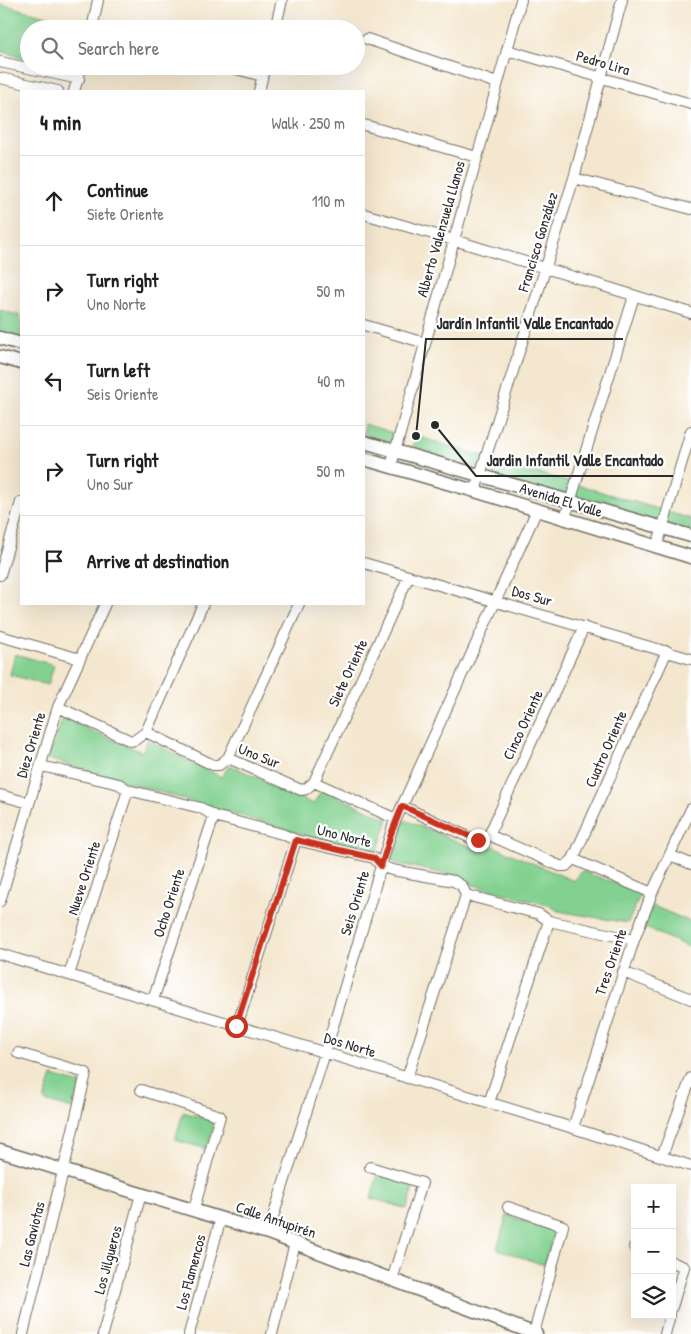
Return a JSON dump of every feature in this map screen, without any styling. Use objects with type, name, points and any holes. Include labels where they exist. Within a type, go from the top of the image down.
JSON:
[{"type":"street","points":[[94,20],[98,0]]},
{"type":"street","points":[[277,20],[282,0]]},
{"type":"street","name":"Alberto Valenzuela Llanos","points":[[391,466],[520,0]]},
{"type":"street","name":"Francisco González","points":[[475,491],[574,178],[622,0]]},
{"type":"street","points":[[367,39],[497,84]]},
{"type":"street","name":"Pedro Lira","points":[[507,50],[690,102]]},
{"type":"street","points":[[0,62],[20,66]]},
{"type":"street","points":[[60,75],[79,79]]},
{"type":"street","points":[[74,90],[80,75]]},
{"type":"street","points":[[259,90],[263,75]]},
{"type":"street","points":[[0,78],[54,90]]},
{"type":"street","points":[[365,125],[477,157]]},
{"type":"street","points":[[574,178],[691,209]]},
{"type":"street","points":[[365,214],[691,313]]},
{"type":"street","points":[[565,518],[634,296]]},
{"type":"street","points":[[365,325],[425,343]]},
{"type":"street","points":[[0,338],[20,344]]},
{"type":"street","points":[[0,357],[20,363]]},
{"type":"street","points":[[657,546],[691,431]]},
{"type":"street","name":"Avenida El Valle","points":[[365,442],[691,536]]},
{"type":"street","name":"Avenida El Valle","points":[[365,459],[691,557]]},
{"type":"street","points":[[0,575],[20,505]]},
{"type":"street","name":"Seis Oriente","points":[[268,1233],[396,819],[537,510]]},
{"type":"street","name":"Dos Sur","points":[[365,563],[691,658]]},
{"type":"street","name":"Siete Oriente","points":[[314,782],[409,576]]},
{"type":"street","name":"Diez Oriente","points":[[0,901],[58,707],[105,605]]},
{"type":"street","points":[[58,707],[131,741],[135,740],[146,732],[203,605]]},
{"type":"street","points":[[228,758],[300,605]]},
{"type":"street","name":"Cinco Oriente","points":[[489,835],[584,627]]},
{"type":"street","points":[[0,636],[80,659]]},
{"type":"street","name":"Cuatro Oriente","points":[[573,859],[667,652]]},
{"type":"street","name":"Uno Sur","points":[[146,732],[213,765],[219,765],[228,758],[299,789],[306,788],[314,782]]},
{"type":"street","name":"Uno Norte","points":[[40,766],[120,784],[128,790],[201,808],[214,816],[282,834],[296,840],[374,858],[381,866],[454,881],[462,886],[466,895],[539,914],[549,921],[634,940]]},
{"type":"street","points":[[314,782],[396,819]]},
{"type":"street","name":"Nueve Oriente","points":[[69,975],[128,790]]},
{"type":"street","points":[[0,795],[29,803]]},
{"type":"street","points":[[402,806],[475,840],[482,840],[489,835],[560,866],[566,866],[573,859],[652,893]]},
{"type":"street","name":"Tres Oriente","points":[[574,1128],[634,940],[652,893],[691,809]]},
{"type":"street","name":"Ocho Oriente","points":[[153,1000],[214,816]]},
{"type":"street","points":[[236,1026],[296,840]]},
{"type":"street","points":[[670,855],[691,864]]},
{"type":"street","points":[[407,1078],[466,895]]},
{"type":"street","points":[[489,1103],[549,921]]},
{"type":"street","name":"Dos Norte","points":[[0,954],[574,1128],[691,1166]]},
{"type":"street","points":[[623,972],[691,999]]},
{"type":"street","name":"Las Gaviotas","points":[[18,1053],[86,1073],[23,1334]]},
{"type":"street","points":[[662,1156],[691,1078]]},
{"type":"street","points":[[141,1090],[220,1116],[194,1210]]},
{"type":"street","name":"Calle Antupirén","points":[[0,1151],[268,1233],[535,1334]]},
{"type":"street","points":[[370,1167],[422,1183],[392,1280]]},
{"type":"street","name":"Los Jilgueros","points":[[103,1334],[141,1194]]},
{"type":"street","points":[[508,1207],[563,1226],[535,1334]]},
{"type":"street","name":"Los Flamencos","points":[[189,1334],[221,1218]]},
{"type":"street","points":[[272,1334],[295,1243]]},
{"type":"street","points":[[676,1264],[684,1267],[676,1294]]},
{"type":"street","points":[[664,1334],[669,1319]]},
{"type":"green space","points":[[0,4],[62,20],[20,20],[20,57],[0,51]]},
{"type":"green space","points":[[0,310],[20,316],[20,339],[0,332]]},
{"type":"green space","points":[[365,424],[400,435],[395,451],[365,442]]},
{"type":"green space","points":[[416,436],[691,519],[691,537],[411,454]]},
{"type":"green space","points":[[15,654],[54,665],[48,685],[10,675]]},
{"type":"green space","points":[[63,718],[142,752],[148,740],[221,777],[230,765],[313,804],[322,790],[388,819],[376,856],[48,759]]},
{"type":"green space","points":[[405,820],[483,852],[493,846],[574,881],[582,871],[641,893],[628,923],[558,911],[551,906],[470,884],[463,878],[390,862]]},
{"type":"green space","points":[[653,906],[691,922],[691,948],[643,927]]},
{"type":"green space","points":[[52,1076],[81,1084],[73,1109],[44,1101]]},
{"type":"green space","points":[[183,1112],[215,1121],[207,1149],[175,1140]]},
{"type":"green space","points":[[378,1174],[414,1185],[407,1209],[371,1198]]},
{"type":"green space","points":[[507,1215],[555,1231],[544,1265],[497,1249]]},
{"type":"place","name":"Jardin Infantil Valle Encantado","points":[[435,425]]},
{"type":"place","name":"Jardín Infantil Valle Encantado","points":[[416,436]]},
{"type":"route","points":[[236,1026],[296,840],[374,858],[381,866],[402,806],[478,840]]}]
